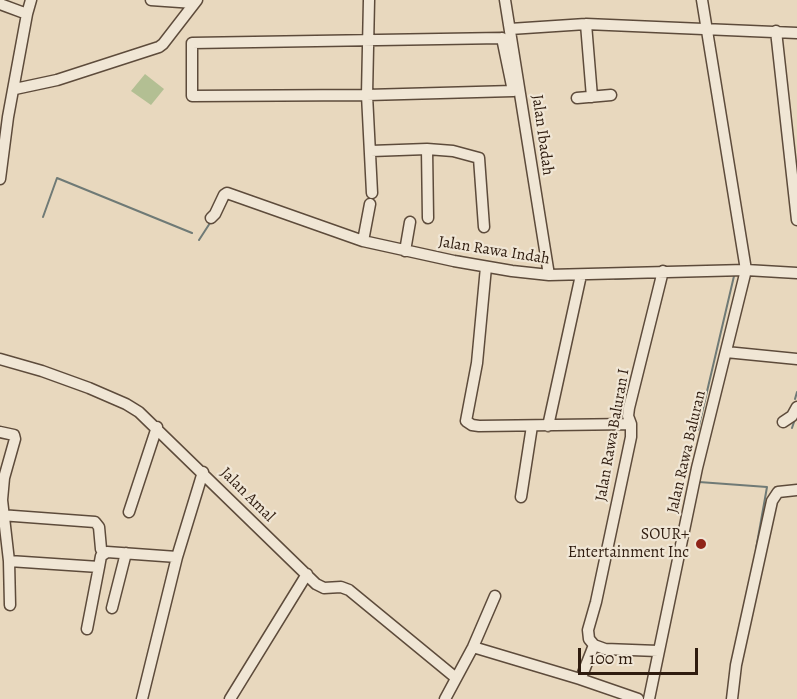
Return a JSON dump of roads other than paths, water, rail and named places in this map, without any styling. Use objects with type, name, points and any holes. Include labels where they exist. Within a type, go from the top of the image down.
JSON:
[{"type":"street","points":[[0,179],[8,117],[31,0]]},
{"type":"street","points":[[151,0],[196,2]]},
{"type":"street","points":[[363,241],[371,199],[371,151],[367,95],[369,0]]},
{"type":"street","name":"Jalan Ibadah","points":[[505,0],[549,275]]},
{"type":"street","points":[[702,0],[746,270]]},
{"type":"street","points":[[15,89],[57,80],[159,47],[196,2]]},
{"type":"street","points":[[0,4],[27,14]]},
{"type":"street","points":[[510,29],[586,24],[797,33]]},
{"type":"street","points":[[586,24],[592,97]]},
{"type":"street","points":[[776,31],[797,220]]},
{"type":"street","points":[[502,39],[513,91],[192,96],[192,43],[368,40],[502,39]]},
{"type":"street","points":[[577,98],[611,95]]},
{"type":"street","points":[[371,151],[427,149],[453,151],[479,158],[484,227]]},
{"type":"street","points":[[427,149],[428,218]]},
{"type":"street","name":"Jalan Rawa Indah","points":[[211,218],[227,193],[363,241],[486,267],[549,275],[746,270],[797,273]]},
{"type":"street","points":[[405,251],[410,222]]},
{"type":"street","points":[[486,267],[477,363],[466,421],[480,426],[631,424]]},
{"type":"street","name":"Jalan Rawa Baluran","points":[[649,699],[697,468],[746,270]]},
{"type":"street","name":"Jalan Rawa Baluran I","points":[[594,645],[589,639],[588,630],[631,437],[629,408],[663,272]]},
{"type":"street","points":[[548,426],[581,275]]},
{"type":"street","points":[[726,352],[797,359]]},
{"type":"street","name":"Jalan Amal","points":[[0,359],[42,371],[126,404],[139,412],[203,472],[315,584],[324,588],[341,587],[349,590],[456,678]]},
{"type":"street","points":[[783,422],[792,416],[797,407]]},
{"type":"street","points":[[520,497],[532,426]]},
{"type":"street","points":[[129,512],[157,428]]},
{"type":"street","points":[[0,432],[14,435],[15,440],[4,478],[2,500],[9,561],[10,605]]},
{"type":"street","points":[[142,699],[177,557],[203,472]]},
{"type":"street","points":[[732,699],[736,665],[772,501],[778,492],[797,490]]},
{"type":"street","points":[[2,515],[95,522],[99,527],[103,553],[87,629]]},
{"type":"street","points":[[103,553],[177,557]]},
{"type":"street","points":[[112,608],[126,553]]},
{"type":"street","points":[[9,561],[99,567]]},
{"type":"street","points":[[230,699],[307,574]]},
{"type":"street","points":[[445,699],[473,647],[495,596]]},
{"type":"street","points":[[583,673],[594,645],[605,649],[658,651]]},
{"type":"street","points":[[473,647],[638,699]]},
{"type":"waterway","points":[[43,217],[57,178],[192,233]]},
{"type":"waterway","points":[[199,240],[210,223]]},
{"type":"waterway","points":[[455,256],[462,257]]},
{"type":"waterway","points":[[698,430],[734,276]]},
{"type":"waterway","points":[[752,276],[758,276]]},
{"type":"waterway","points":[[615,279],[633,278]]},
{"type":"waterway","points":[[795,399],[797,392]]},
{"type":"waterway","points":[[792,428],[795,419]]},
{"type":"waterway","points":[[699,482],[767,487],[756,549]]},
{"type":"place","name":"SOUR+ Entertainment Inc","points":[[701,544]]}]
